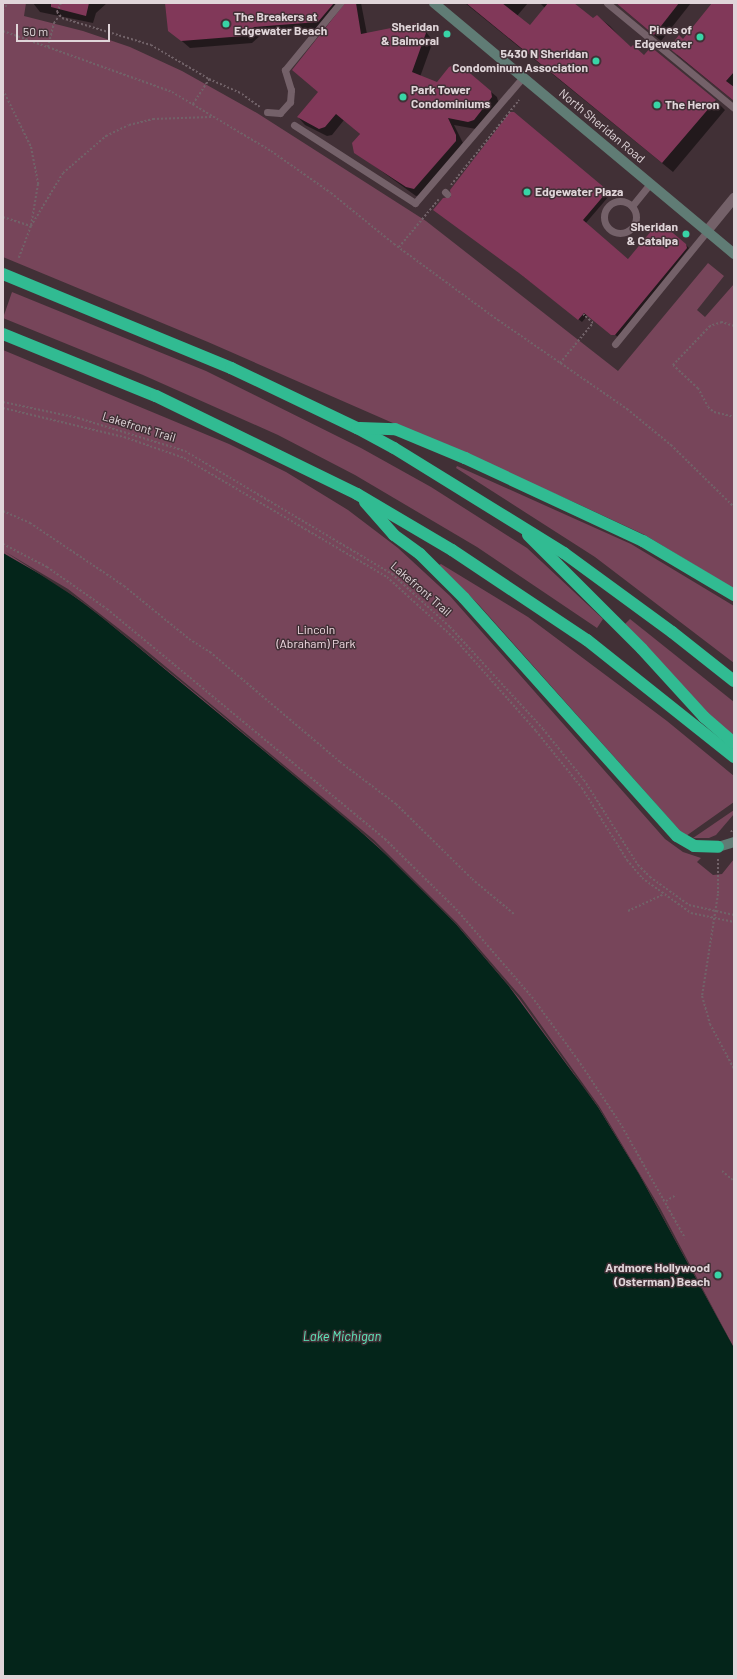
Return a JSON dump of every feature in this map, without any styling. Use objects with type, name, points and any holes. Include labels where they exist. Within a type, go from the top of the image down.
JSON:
[{"type":"highway","points":[[3,274],[231,368],[357,428],[509,517],[593,573],[734,681]]},
{"type":"highway","points":[[3,334],[156,396],[357,494],[452,550],[587,640],[734,757]]},
{"type":"highway","points":[[357,428],[395,430],[465,458],[643,541],[734,595]]},
{"type":"highway","points":[[357,494],[394,535],[420,554],[464,598],[668,827],[690,844],[718,847]]},
{"type":"highway","points":[[509,517],[642,649],[704,717],[734,743]]},
{"type":"main road","name":"North Sheridan Road","points":[[434,3],[734,254]]},
{"type":"main road","points":[[718,847],[734,842]]},
{"type":"street","points":[[707,231],[734,198]]},
{"type":"lane","points":[[267,112],[280,112],[288,106],[291,90],[285,70],[340,3]]},
{"type":"lane","points":[[607,3],[734,108]]},
{"type":"lane","points":[[294,126],[415,204],[523,77]]},
{"type":"lane","points":[[632,206],[650,184]]},
{"type":"lane","points":[[623,201],[632,206],[636,216],[633,226],[624,232],[609,229],[604,215],[608,205],[623,201]]},
{"type":"lane","points":[[615,344],[707,231]]},
{"type":"path","points":[[3,10],[8,3]]},
{"type":"path","points":[[48,47],[54,23],[59,16],[57,12],[61,3]]},
{"type":"path","points":[[59,16],[84,27],[151,45],[209,79],[232,88],[267,112]]},
{"type":"path","points":[[3,31],[152,84],[193,104],[212,117],[271,151],[325,189],[399,247],[560,363],[627,409],[671,445],[734,507]]},
{"type":"path","points":[[193,104],[209,79]]},
{"type":"path","points":[[3,90],[23,128],[36,167],[38,184],[31,226],[20,258]]},
{"type":"path","points":[[399,247],[446,193],[519,100]]},
{"type":"path","points":[[31,226],[63,172],[106,136],[129,125],[153,119],[212,117]]},
{"type":"path","points":[[3,217],[31,226]]},
{"type":"path","points":[[560,363],[593,323],[583,314]]},
{"type":"path","points":[[734,326],[722,322],[710,326],[673,365],[698,388],[708,407],[714,412],[734,417]]},
{"type":"path","name":"Lakefront Trail","points":[[3,402],[78,418],[185,451],[392,574],[450,627],[543,729],[584,780],[638,865],[680,900],[714,912],[734,915]]},
{"type":"path","name":"Lakefront Trail","points":[[3,408],[124,437],[184,458],[387,578],[455,640],[509,699],[579,783],[635,871],[663,895],[691,913],[734,922]]},
{"type":"path","points":[[3,511],[30,523],[124,586],[189,639],[210,652],[340,762],[396,804],[478,884],[514,914]]},
{"type":"path","points":[[3,544],[47,567],[107,609],[385,839],[456,909],[532,997],[578,1060],[620,1123],[666,1201],[685,1238]]},
{"type":"path","points":[[718,847],[718,887],[702,990],[703,1004],[710,1024],[734,1069]]},
{"type":"path","points":[[628,912],[663,895]]},
{"type":"path","points":[[722,1171],[734,1181]]},
{"type":"path","points":[[666,1201],[676,1195]]},
{"type":"green space","points":[[3,3],[26,3],[24,16],[83,31],[130,47],[182,71],[257,113],[426,221],[618,371],[708,263],[724,276],[697,310],[705,317],[734,284],[734,589],[645,535],[578,504],[208,342],[3,257]]},
{"type":"green space","points":[[12,292],[206,371],[361,448],[431,487],[527,548],[603,619],[597,628],[477,547],[355,475],[278,435],[143,375],[3,318]]},
{"type":"green space","name":"Lincoln (Abraham) Park","points":[[3,350],[229,444],[286,472],[348,510],[398,548],[450,596],[665,839],[683,852],[701,858],[697,862],[713,875],[722,874],[734,859],[734,1348],[639,1174],[584,1086],[350,822],[84,603],[3,553]]},
{"type":"green space","points":[[457,466],[631,544],[734,606],[734,663],[595,557],[456,468]]},
{"type":"green space","points":[[441,564],[528,617],[667,721],[734,776],[734,802],[686,836],[682,833],[479,605],[439,565]]},
{"type":"green space","points":[[630,619],[734,702],[734,737],[717,723],[624,625]]},
{"type":"green space","points":[[734,810],[734,814],[716,835],[709,838],[693,838]]},
{"type":"water","name":"Lake Michigan","points":[[3,553],[59,585],[104,619],[350,822],[401,868],[456,924],[508,985],[598,1107],[639,1174],[734,1348],[734,1676],[3,1676]]},
{"type":"pier","points":[[4,551],[68,589],[136,642],[374,840],[457,923],[521,997],[599,1106],[660,1208],[734,1348],[639,1174],[598,1107],[519,998],[456,924],[373,842],[200,697],[84,603]]},
{"type":"building","points":[[51,3],[89,3],[86,16],[51,7]]},
{"type":"building","name":"The Breakers at Edgewater Beach","points":[[165,3],[334,3],[318,22],[254,27],[244,36],[181,41],[168,31]]},
{"type":"building","name":"Park Tower Condominiums","points":[[345,3],[356,3],[361,34],[416,23],[422,26],[426,33],[412,72],[437,82],[449,67],[458,63],[491,91],[492,97],[474,120],[468,122],[448,118],[456,135],[456,141],[414,189],[406,187],[354,153],[352,143],[360,134],[336,114],[325,127],[319,129],[297,117],[318,92],[292,70]]},
{"type":"building","points":[[466,3],[502,3],[530,25],[548,3],[574,3],[593,18],[597,15],[631,47],[633,45],[644,55],[651,47],[716,100],[662,163]]},
{"type":"building","points":[[616,3],[679,3],[654,35]]},
{"type":"building","points":[[712,3],[734,3],[734,72],[726,81],[734,87],[734,101],[669,48],[679,35],[683,39]]},
{"type":"building","points":[[510,112],[514,112],[606,189],[606,193],[583,220],[628,259],[657,224],[661,223],[686,244],[687,248],[615,335],[611,335],[584,313],[578,320],[519,273],[433,210],[443,198],[451,197],[450,190]]},
{"type":"place","name":"The Breakers at Edgewater Beach","points":[[226,24]]},
{"type":"place","name":"Sheridan & Balmoral","points":[[447,34]]},
{"type":"place","name":"Pines of Edgewater","points":[[700,37]]},
{"type":"place","name":"5430 N Sheridan Condominum Association","points":[[596,61]]},
{"type":"place","name":"Park Tower Condominiums","points":[[403,97]]},
{"type":"place","name":"The Heron","points":[[657,105]]},
{"type":"place","name":"Edgewater Plaza","points":[[527,192]]},
{"type":"place","name":"Sheridan & Catalpa","points":[[686,234]]},
{"type":"place","name":"Ardmore Hollywood (Osterman) Beach","points":[[718,1275]]}]
